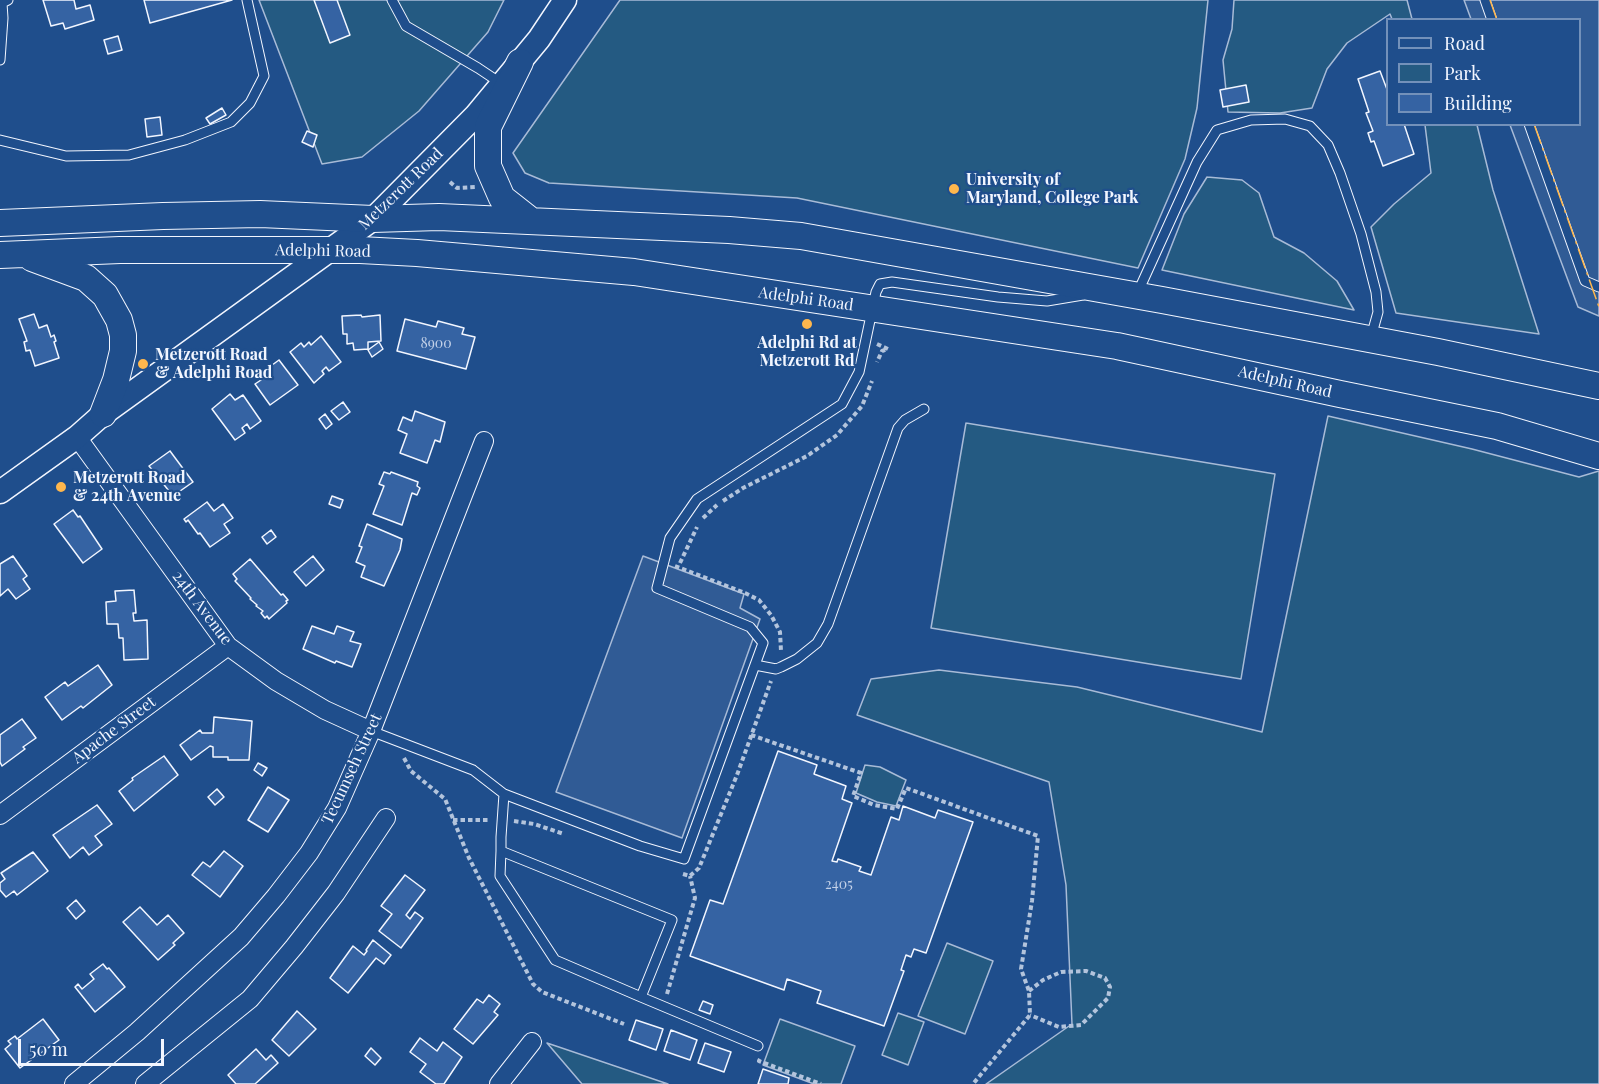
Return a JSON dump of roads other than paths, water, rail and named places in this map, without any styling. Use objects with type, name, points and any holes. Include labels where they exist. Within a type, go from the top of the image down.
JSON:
[{"type":"main road","points":[[520,62],[488,127],[488,166],[502,198],[530,220]]},
{"type":"main road","name":"Adelphi Road","points":[[0,223],[60,219],[238,215],[373,219],[439,217],[729,230],[801,236],[1137,295],[1531,370],[1599,386]]},
{"type":"main road","name":"Adelphi Road","points":[[10,255],[120,250],[333,250],[417,253],[634,272],[1117,346],[1497,426],[1599,456]]},
{"type":"main road","points":[[10,255],[86,278],[105,295],[119,320],[123,335],[123,351],[116,380],[103,414]]},
{"type":"street","name":"Metzerott Road","points":[[0,492],[77,437],[103,414],[373,219],[476,115],[540,39],[565,0]]},
{"type":"street","name":"24th Avenue","points":[[77,437],[228,646],[276,681],[325,710],[371,731]]},
{"type":"street","name":"Tecumseh Street","points":[[74,1084],[138,1032],[241,937],[309,854],[337,808],[371,731],[484,441]]},
{"type":"street","name":"Apache Street","points":[[0,815],[228,646]]},
{"type":"street","points":[[145,1084],[250,999],[336,893],[386,818]]},
{"type":"street","points":[[499,1084],[532,1042]]},
{"type":"lane","points":[[0,140],[66,156],[129,155],[184,140],[231,122],[250,103],[264,76],[247,0]]},
{"type":"lane","points":[[392,0],[406,26],[502,84]]},
{"type":"lane","points":[[1485,0],[1491,18]]},
{"type":"lane","points":[[0,60],[4,1]]},
{"type":"lane","points":[[1137,295],[1197,162],[1218,130],[1251,120],[1285,119],[1310,126],[1328,145],[1340,173],[1361,234],[1376,292],[1378,312],[1371,340]]},
{"type":"lane","points":[[1530,126],[1585,280],[1599,287]]},
{"type":"lane","points":[[371,731],[473,770],[504,794],[640,846],[684,859],[763,643],[750,627],[657,588],[670,538],[698,499],[842,404],[860,372],[876,292],[880,284],[892,282],[998,297],[1047,301],[1108,290]]},
{"type":"lane","points":[[755,665],[776,669],[797,659],[817,643],[828,624],[898,428],[905,420],[924,409]]},
{"type":"lane","points":[[504,794],[500,876],[555,960],[758,1046]]},
{"type":"lane","points":[[501,851],[672,920],[641,997]]},
{"type":"place","name":"University of Maryland, College Park","points":[[954,189]]},
{"type":"place","name":"Adelphi Rd at Metzerott Rd","points":[[807,324]]},
{"type":"place","name":"Metzerott Road & Adelphi Road","points":[[143,364]]},
{"type":"place","name":"Metzerott Road & 24th Avenue","points":[[61,487]]}]
